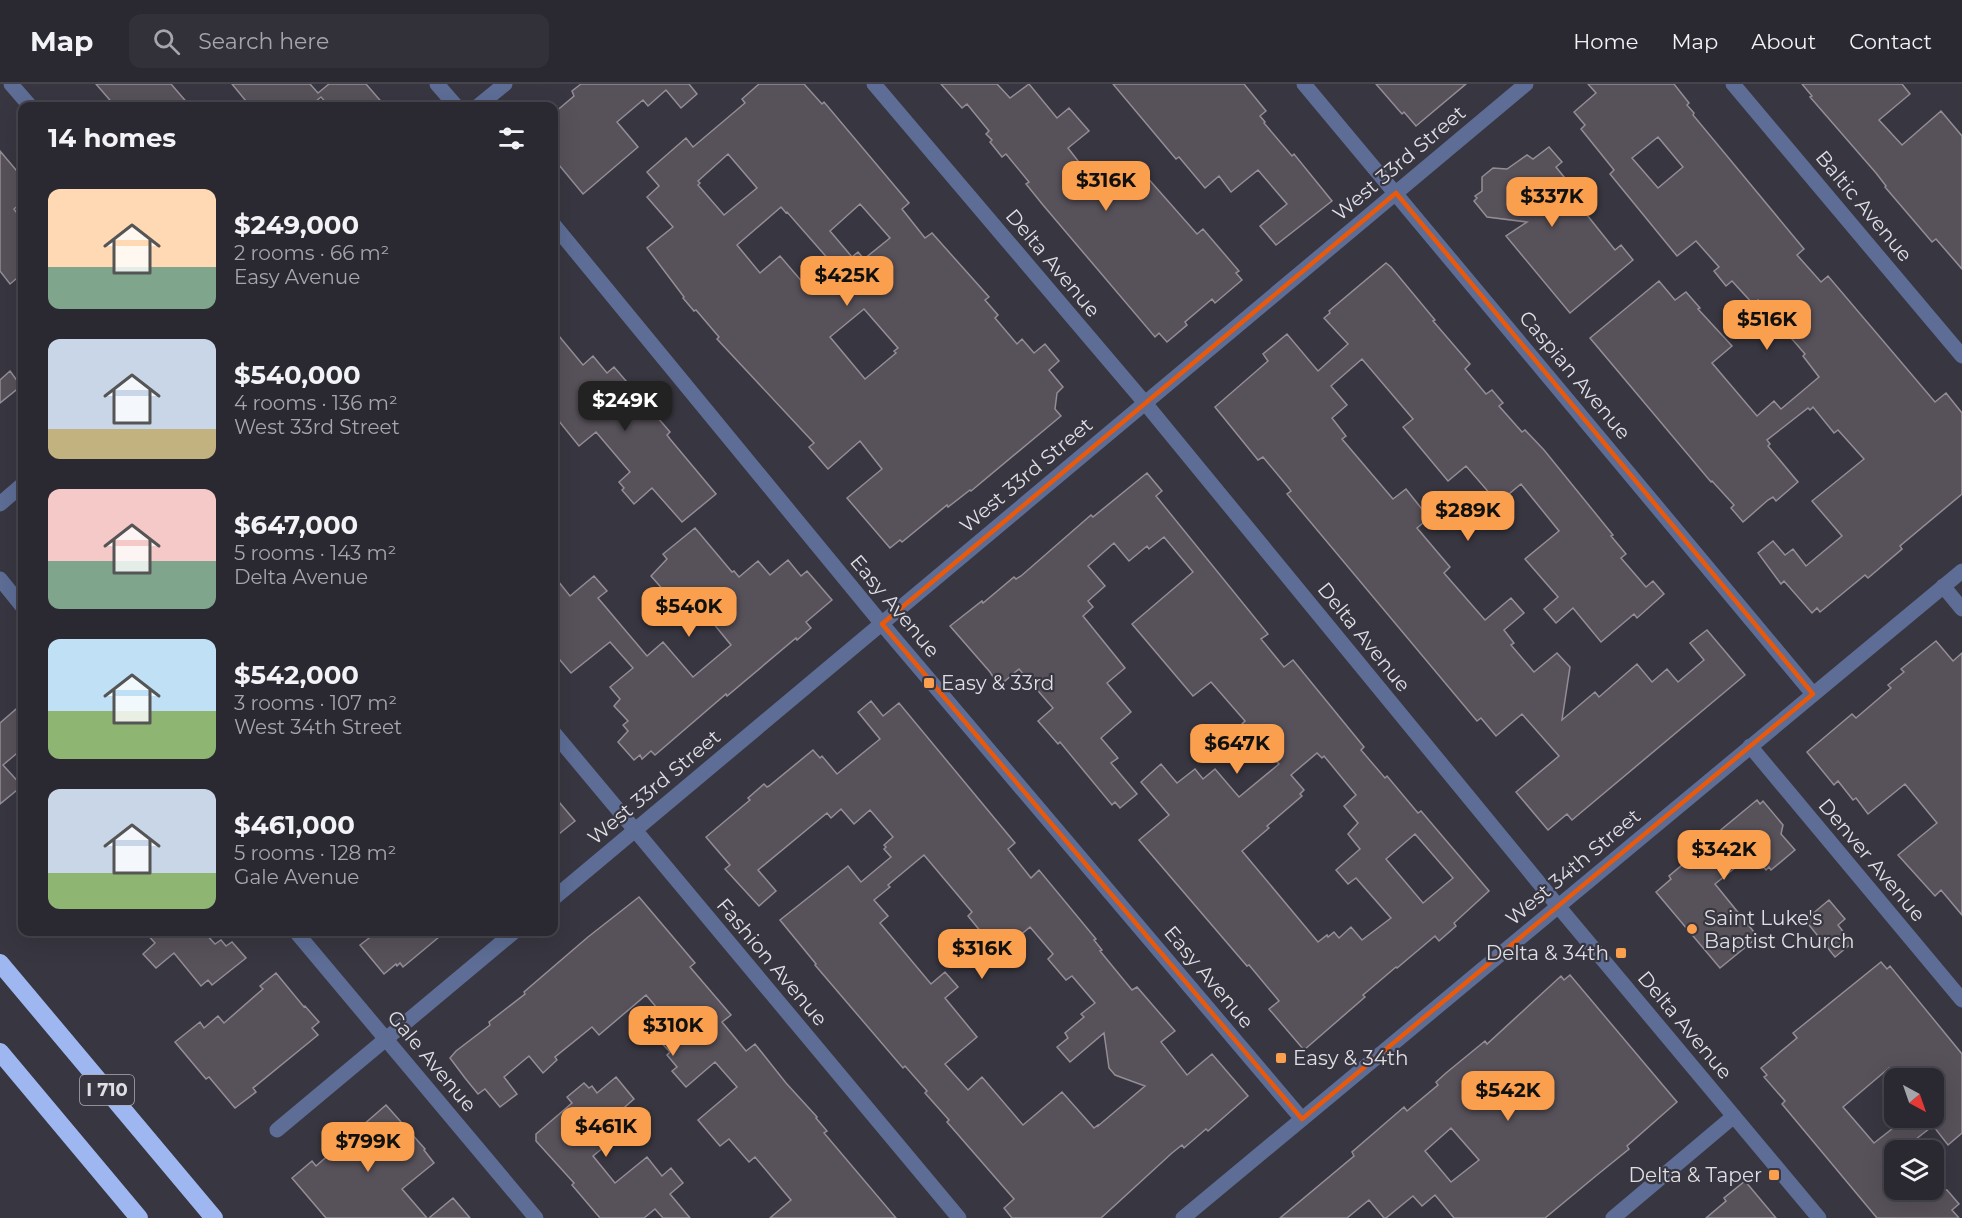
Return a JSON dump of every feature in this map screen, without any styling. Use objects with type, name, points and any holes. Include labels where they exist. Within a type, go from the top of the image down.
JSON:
[{"type":"highway","name":"I 710","points":[[0,963],[214,1218]]},
{"type":"highway","name":"I 710","points":[[0,1052],[139,1218]]},
{"type":"street","points":[[11,84],[27,102]]},
{"type":"street","points":[[437,84],[453,102]]},
{"type":"street","points":[[483,102],[505,84]]},
{"type":"street","name":"Delta Avenue","points":[[874,84],[1144,404],[1819,1218]]},
{"type":"street","name":"Caspian Avenue","points":[[1304,84],[1813,694]]},
{"type":"street","name":"West 33rd Street","points":[[558,895],[1526,84]]},
{"type":"street","name":"Baltic Avenue","points":[[1733,84],[1962,356]]},
{"type":"street","name":"Easy Avenue","points":[[558,230],[882,624],[1302,1119]]},
{"type":"street","points":[[0,504],[18,488]]},
{"type":"street","name":"West 34th Street","points":[[1183,1218],[1962,571]]},
{"type":"street","points":[[0,579],[18,601]]},
{"type":"street","points":[[1943,586],[1962,609]]},
{"type":"street","name":"Fashion Avenue","points":[[558,738],[959,1218]]},
{"type":"street","name":"Denver Avenue","points":[[1750,746],[1962,1000]]},
{"type":"street","name":"Gale Avenue","points":[[299,936],[536,1218]]},
{"type":"street","points":[[277,1130],[509,936]]},
{"type":"street","points":[[1613,1218],[1734,1116]]},
{"type":"highlighted area","points":[[1396,193],[1813,694],[1302,1119],[882,624]]},
{"type":"building","points":[[96,84],[171,84],[187,102],[112,102]]},
{"type":"building","points":[[232,84],[310,84],[318,93],[329,84],[366,84],[382,102],[325,102],[321,97],[315,102],[247,102]]},
{"type":"building","points":[[581,84],[689,84],[697,94],[681,108],[666,90],[648,106],[643,100],[617,122],[638,147],[583,194],[558,164],[558,110],[574,96],[572,91]]},
{"type":"building","points":[[759,84],[804,84],[822,104],[824,102],[909,203],[902,209],[925,238],[932,233],[989,297],[985,300],[998,315],[995,318],[1017,344],[1022,339],[1034,353],[1045,344],[1059,361],[1049,370],[1063,387],[1057,393],[1055,409],[1061,416],[971,491],[948,507],[947,505],[902,542],[900,540],[890,548],[847,498],[882,469],[860,441],[828,469],[809,447],[814,443],[717,339],[719,337],[683,298],[647,248],[673,227],[647,197],[659,186],[647,172],[686,138],[693,147],[745,103],[742,99]],"holes":[[[728,154],[757,188],[724,215],[698,185],[700,183],[698,181]],[[860,204],[890,238],[864,259],[858,252],[852,257],[830,231]],[[781,207],[837,269],[810,291],[780,256],[760,273],[737,245]],[[864,309],[898,348],[894,351],[896,353],[865,379],[830,337]]]},
{"type":"building","points":[[941,84],[997,84],[1010,98],[1029,84],[1057,118],[1069,108],[1089,131],[1068,148],[1092,179],[1113,162],[1131,185],[1145,175],[1197,234],[1203,229],[1239,271],[1236,273],[1242,280],[1215,303],[1212,299],[1185,322],[1187,325],[1167,342],[1159,333],[1155,337],[1043,205],[1026,184],[1029,182],[1006,154],[1002,157],[986,134],[989,131],[967,104],[962,108]]},
{"type":"building","points":[[1113,84],[1244,84],[1266,111],[1260,116],[1264,123],[1292,156],[1294,154],[1332,201],[1276,245],[1260,226],[1287,204],[1258,170],[1231,192],[1219,176],[1205,188],[1179,157],[1176,159]]},
{"type":"building","points":[[1376,84],[1466,84],[1416,126],[1404,112],[1402,114]]},
{"type":"building","points":[[1588,84],[1674,84],[1689,103],[1687,105],[1694,113],[1693,115],[1804,249],[1797,255],[1821,282],[1828,276],[1935,402],[1946,393],[1962,413],[1962,494],[1900,546],[1902,549],[1868,578],[1865,575],[1820,612],[1817,608],[1812,613],[1784,581],[1781,584],[1758,553],[1773,541],[1785,555],[1793,549],[1806,566],[1842,536],[1812,501],[1864,459],[1838,430],[1834,433],[1813,407],[1810,410],[1808,408],[1767,440],[1770,444],[1768,446],[1798,482],[1776,501],[1773,497],[1768,500],[1743,522],[1731,508],[1734,505],[1711,482],[1590,338],[1659,281],[1675,300],[1686,292],[1700,308],[1698,309],[1732,346],[1712,363],[1757,416],[1774,401],[1781,409],[1819,377],[1803,356],[1805,354],[1758,300],[1754,305],[1732,281],[1726,286],[1714,271],[1719,267],[1696,241],[1677,256],[1610,174],[1614,170],[1581,129],[1585,125],[1574,112],[1596,93]],"holes":[[[1658,137],[1683,167],[1658,188],[1632,158]]]},
{"type":"building","points":[[1802,84],[1902,84],[1910,94],[1879,120],[1902,145],[1941,111],[1962,136],[1962,269],[1936,239],[1932,242],[1810,97],[1812,96]]},
{"type":"building","points":[[1549,147],[1562,162],[1556,167],[1581,198],[1578,200],[1585,208],[1583,210],[1615,250],[1621,245],[1633,260],[1570,313],[1506,236],[1527,222],[1487,217],[1474,201],[1477,198],[1475,196],[1482,191],[1482,177],[1493,168],[1507,169],[1527,155],[1533,159]]},
{"type":"building","points":[[0,151],[18,172],[18,206],[14,209],[18,214],[18,277],[10,284],[0,271]]},
{"type":"building","points":[[1386,263],[1470,364],[1465,369],[1486,394],[1492,390],[1503,403],[1499,406],[1522,432],[1525,430],[1544,450],[1613,535],[1611,536],[1626,554],[1621,558],[1646,587],[1653,581],[1664,594],[1637,618],[1634,614],[1601,642],[1573,608],[1556,623],[1544,609],[1558,597],[1525,559],[1559,531],[1521,484],[1498,503],[1466,466],[1448,481],[1403,427],[1413,419],[1362,359],[1331,386],[1347,405],[1332,418],[1346,436],[1342,439],[1393,499],[1406,489],[1429,518],[1417,528],[1450,567],[1444,573],[1485,620],[1511,598],[1524,613],[1504,630],[1514,643],[1511,645],[1534,672],[1557,653],[1570,667],[1562,720],[1595,692],[1599,697],[1637,664],[1652,682],[1667,669],[1678,682],[1704,660],[1690,643],[1707,630],[1745,675],[1572,820],[1567,814],[1548,830],[1516,792],[1559,756],[1522,714],[1496,736],[1481,718],[1477,721],[1287,494],[1291,491],[1263,457],[1258,460],[1215,407],[1268,361],[1263,354],[1287,334],[1318,371],[1348,344],[1324,318],[1330,313],[1329,311]]},
{"type":"building","points":[[558,335],[583,365],[593,356],[607,373],[614,367],[670,432],[667,435],[716,494],[682,522],[652,488],[634,504],[622,490],[624,488],[619,482],[630,472],[596,432],[579,446],[558,420]]},
{"type":"building","points":[[10,371],[18,382],[18,388],[0,403],[0,380]]},
{"type":"building","points":[[1147,473],[1162,491],[1156,496],[1268,634],[1261,639],[1284,667],[1293,660],[1364,747],[1361,750],[1385,778],[1387,776],[1418,813],[1421,811],[1489,891],[1454,923],[1456,926],[1439,941],[1435,936],[1396,967],[1304,1050],[1269,1009],[1279,1001],[1139,840],[1169,815],[1141,782],[1161,764],[1177,783],[1195,769],[1203,779],[1215,769],[1239,797],[1279,764],[1242,724],[1245,721],[1211,682],[1193,696],[1132,624],[1193,572],[1164,537],[1149,549],[1147,546],[1129,561],[1114,543],[1088,566],[1105,586],[1088,601],[1093,607],[1083,616],[1125,668],[1107,683],[1131,712],[1101,738],[1118,758],[1111,763],[1137,794],[1120,808],[1115,802],[1112,805],[1060,742],[1058,744],[1038,721],[1053,708],[1019,669],[999,686],[990,672],[950,626],[1014,577],[1016,579],[1021,576],[1091,515],[1093,517]],"holes":[[[1317,753],[1322,758],[1324,756],[1356,795],[1344,806],[1358,823],[1348,834],[1360,849],[1336,870],[1348,884],[1356,878],[1391,918],[1362,940],[1351,927],[1339,938],[1334,932],[1318,942],[1242,851],[1302,796],[1300,794],[1304,790],[1291,775]],[[1415,834],[1453,878],[1423,903],[1386,859]]]},
{"type":"building","points":[[695,528],[732,572],[734,571],[739,577],[758,561],[770,575],[788,560],[801,576],[807,571],[832,600],[806,622],[811,628],[727,696],[726,694],[655,755],[651,751],[642,759],[640,755],[634,760],[618,742],[628,731],[623,725],[628,721],[614,706],[620,699],[610,687],[633,668],[610,642],[571,673],[558,658],[558,581],[570,596],[594,576],[607,591],[598,598],[647,656],[663,642],[693,677],[731,645],[686,590],[673,601],[651,576],[667,559],[663,554]]},
{"type":"building","points":[[1936,641],[1953,661],[1962,653],[1962,915],[1941,890],[1935,896],[1898,855],[1937,823],[1905,784],[1868,814],[1856,798],[1853,800],[1838,781],[1834,785],[1807,752],[1852,714],[1856,718],[1891,688],[1888,685],[1904,672],[1901,669]]},
{"type":"building","points":[[871,701],[883,716],[899,703],[1015,843],[1008,849],[1031,878],[1039,870],[1096,939],[1094,940],[1102,950],[1100,951],[1132,990],[1137,987],[1175,1031],[1161,1042],[1187,1075],[1212,1054],[1248,1096],[1208,1131],[1206,1129],[1184,1148],[1182,1145],[1172,1153],[1101,1218],[1012,1218],[1004,1208],[1014,1199],[947,1122],[949,1120],[925,1093],[927,1091],[905,1066],[903,1068],[815,965],[780,920],[848,866],[861,882],[891,857],[884,849],[886,847],[884,845],[893,837],[870,810],[854,824],[841,809],[831,818],[827,813],[758,870],[776,891],[759,906],[725,869],[730,865],[706,837],[750,800],[748,798],[764,784],[769,786],[813,750],[820,758],[822,756],[837,774],[880,739],[858,712]],"holes":[[[924,855],[972,912],[968,916],[986,938],[972,949],[985,965],[1030,927],[1053,954],[1048,959],[1066,980],[1072,976],[1095,1003],[1081,1014],[1084,1017],[1065,1033],[1068,1038],[1057,1047],[1070,1062],[1104,1033],[1109,1068],[1115,1075],[1145,1086],[1098,1126],[1094,1128],[1062,1092],[1023,1125],[982,1077],[968,1090],[945,1064],[977,1037],[945,998],[958,987],[945,972],[931,984],[880,923],[888,916],[874,900]]]},
{"type":"building","points":[[18,707],[18,752],[3,765],[18,782],[18,789],[0,804],[0,723]]},
{"type":"building","points":[[1757,800],[1760,804],[1763,801],[1783,825],[1781,834],[1795,850],[1771,870],[1769,867],[1766,870],[1752,854],[1715,884],[1758,937],[1720,968],[1656,892],[1671,879],[1669,876],[1700,850],[1699,848]]},
{"type":"building","points":[[558,801],[575,821],[558,835]]},
{"type":"building","points":[[639,897],[695,963],[690,967],[731,1015],[722,1022],[746,1051],[755,1044],[817,1117],[827,1131],[824,1133],[896,1218],[770,1218],[791,1200],[755,1157],[749,1162],[729,1139],[720,1146],[698,1120],[737,1087],[715,1062],[686,1087],[672,1071],[677,1067],[667,1055],[670,1052],[653,1034],[668,1021],[646,995],[599,1035],[592,1027],[555,1057],[557,1060],[543,1073],[529,1056],[504,1077],[517,1094],[500,1107],[485,1089],[478,1094],[465,1078],[450,1058],[456,1051],[490,1025],[489,1022],[525,994],[524,992],[588,937]]},
{"type":"building","points":[[1829,900],[1845,919],[1838,925],[1852,943],[1835,957],[1805,920]]},
{"type":"building","points":[[149,936],[208,936],[215,944],[221,940],[226,946],[232,942],[246,958],[212,985],[208,980],[201,986],[174,953],[156,968],[143,954],[155,943]]},
{"type":"building","points":[[372,936],[440,936],[403,967],[400,963],[397,966],[396,964],[384,974],[360,945]]},
{"type":"building","points":[[1881,962],[1887,969],[1890,966],[1962,1054],[1962,1133],[1948,1145],[1935,1128],[1944,1128],[1944,1068],[1884,1068],[1884,1072],[1843,1107],[1874,1143],[1893,1128],[1930,1128],[1915,1140],[1884,1140],[1884,1200],[1944,1200],[1944,1190],[1947,1190],[1959,1204],[1952,1210],[1959,1218],[1877,1218],[1782,1104],[1785,1101],[1764,1077],[1767,1075],[1761,1068],[1797,1038],[1793,1033]]},
{"type":"building","points":[[276,973],[319,1022],[312,1028],[318,1035],[253,1088],[256,1092],[235,1108],[209,1077],[206,1079],[175,1042],[200,1022],[204,1028],[218,1016],[224,1023],[263,989],[260,986]]},
{"type":"building","points":[[1570,975],[1677,1102],[1627,1146],[1629,1149],[1545,1218],[1454,1218],[1435,1195],[1422,1206],[1413,1196],[1386,1218],[1369,1200],[1347,1218],[1280,1218],[1354,1156],[1352,1152],[1404,1107],[1407,1111],[1438,1085],[1436,1082],[1446,1073],[1485,1041],[1487,1044],[1561,976],[1564,980]],"holes":[[[1451,1128],[1479,1160],[1451,1182],[1425,1151]]]},
{"type":"building","points":[[616,1077],[634,1099],[610,1120],[621,1133],[593,1156],[615,1183],[647,1157],[662,1176],[671,1168],[683,1183],[670,1194],[690,1218],[663,1218],[655,1209],[644,1218],[600,1218],[572,1185],[574,1183],[536,1141],[536,1134],[572,1103],[567,1097],[584,1083],[589,1088],[592,1086],[597,1093]]},
{"type":"building","points":[[386,1105],[425,1149],[434,1163],[402,1189],[427,1218],[326,1218],[292,1178],[312,1161],[316,1166]]},
{"type":"building","points":[[1745,1181],[1776,1218],[1706,1218],[1726,1201],[1724,1198]]},
{"type":"building","points":[[453,1198],[470,1218],[429,1218]]},
{"type":"place","name":"Easy & 33rd","points":[[929,683]]},
{"type":"place","name":"Saint Luke's Baptist Church","points":[[1692,929]]},
{"type":"place","name":"Delta & 34th","points":[[1621,953]]},
{"type":"place","name":"Easy & 34th","points":[[1281,1058]]},
{"type":"place","name":"Delta & Taper","points":[[1774,1175]]}]
